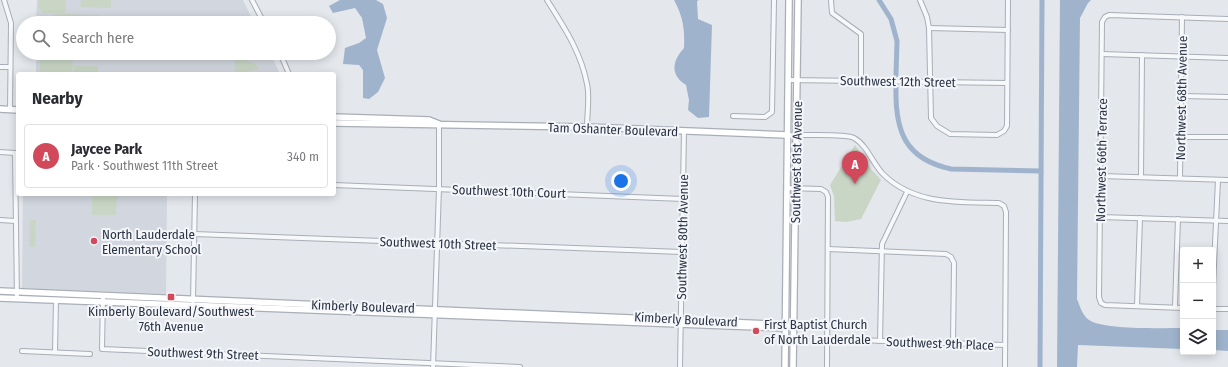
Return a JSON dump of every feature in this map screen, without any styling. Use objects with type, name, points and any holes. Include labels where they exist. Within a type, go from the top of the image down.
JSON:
[{"type":"street","points":[[4,0],[11,23],[10,110]]},
{"type":"street","points":[[252,0],[260,16]]},
{"type":"street","points":[[547,0],[575,44],[582,63],[588,85],[587,128]]},
{"type":"street","points":[[733,116],[765,117],[772,112],[774,0]]},
{"type":"street","name":"Southwest 81st Avenue","points":[[784,367],[789,0]]},
{"type":"street","name":"Southwest 81st Avenue","points":[[794,367],[798,0]]},
{"type":"street","points":[[831,0],[832,13],[861,34],[861,80]]},
{"type":"street","points":[[920,0],[929,28],[931,118],[937,126],[950,134],[997,135],[1004,131],[1007,126],[1008,0]]},
{"type":"street","name":"Northwest 66th Terrace","points":[[1137,306],[1101,303],[1099,297],[1102,22],[1105,17],[1109,15],[1182,17]]},
{"type":"street","points":[[1182,17],[1228,19]]},
{"type":"street","name":"Northwest 68th Avenue","points":[[1180,178],[1182,17]]},
{"type":"street","points":[[929,28],[1008,30]]},
{"type":"street","points":[[1102,54],[1228,58]]},
{"type":"street","points":[[1141,178],[1142,55]]},
{"type":"street","points":[[283,60],[288,72]]},
{"type":"street","points":[[0,67],[10,67]]},
{"type":"street","name":"Southwest 12th Street","points":[[788,80],[1007,83]]},
{"type":"street","points":[[1181,96],[1228,97]]},
{"type":"street","points":[[0,109],[16,110]]},
{"type":"street","name":"Tam Oshanter Boulevard","points":[[336,117],[429,120],[439,124]]},
{"type":"street","name":"Tam Oshanter Boulevard","points":[[336,123],[430,126],[439,124],[787,135]]},
{"type":"street","points":[[433,365],[439,188],[439,124]]},
{"type":"street","name":"Southwest 80th Avenue","points":[[680,367],[684,131]]},
{"type":"street","points":[[787,135],[850,137],[861,143],[883,174],[907,192],[927,199],[948,202],[999,203],[1004,206],[1006,212],[1005,367]]},
{"type":"street","points":[[1180,136],[1228,138]]},
{"type":"street","points":[[0,152],[15,153],[17,298]]},
{"type":"street","points":[[1101,176],[1228,180]]},
{"type":"street","points":[[1213,283],[1218,180]]},
{"type":"street","name":"Southwest 10th Court","points":[[336,185],[683,199]]},
{"type":"street","points":[[787,188],[821,189],[826,192],[828,197],[827,367]]},
{"type":"street","points":[[880,341],[882,244],[907,192]]},
{"type":"street","points":[[193,302],[195,196]]},
{"type":"street","points":[[1100,217],[1228,221]]},
{"type":"street","points":[[1140,218],[1137,306],[1180,308]]},
{"type":"street","points":[[1175,308],[1178,219]]},
{"type":"street","points":[[0,220],[15,221]]},
{"type":"street","name":"Southwest 10th Street","points":[[194,234],[682,252]]},
{"type":"street","points":[[828,249],[946,254],[951,257],[954,263],[953,344]]},
{"type":"street","name":"Kimberly Boulevard","points":[[0,291],[159,297],[193,302]]},
{"type":"street","points":[[103,295],[103,302]]},
{"type":"street","points":[[125,303],[130,301],[153,301],[159,297]]},
{"type":"street","name":"Kimberly Boulevard","points":[[0,298],[125,303],[193,302],[785,326],[794,325]]},
{"type":"street","points":[[55,352],[56,300]]},
{"type":"street","name":"Southwest 9th Street","points":[[103,302],[102,349],[433,365],[520,367]]},
{"type":"street","points":[[1216,309],[1228,309]]},
{"type":"street","name":"Southwest 9th Place","points":[[827,339],[1005,345]]},
{"type":"street","points":[[22,351],[90,354]]},
{"type":"shaded area","points":[[37,0],[243,0],[251,16],[36,16]]},
{"type":"shaded area","points":[[36,60],[273,60],[279,72],[36,72]]},
{"type":"shaded area","name":"North Lauderdale Elementary School","points":[[23,196],[167,196],[166,294],[22,288]]},
{"type":"green space","points":[[39,0],[66,0],[65,13],[43,13],[38,8]]},
{"type":"green space","points":[[81,0],[111,0],[111,8],[80,7]]},
{"type":"green space","points":[[61,14],[100,16],[53,16]]},
{"type":"green space","points":[[40,60],[73,60],[72,72],[40,72]]},
{"type":"green space","points":[[235,60],[248,60],[254,63],[259,69],[244,72],[235,71]]},
{"type":"green space","points":[[74,66],[98,66],[98,72],[74,72]]},
{"type":"green space","points":[[855,145],[871,169],[881,180],[861,219],[846,222],[835,221],[834,196],[830,185]]},
{"type":"green space","points":[[92,196],[117,196],[116,215],[92,215]]},
{"type":"green space","points":[[30,220],[36,220],[35,247],[29,247]]},
{"type":"water","points":[[340,0],[376,0],[383,4],[387,18],[377,50],[385,78],[378,92],[369,99],[363,98],[363,70],[359,65],[343,64],[345,48],[359,43],[366,38],[362,18],[355,8],[333,13],[329,6]]},
{"type":"water","points":[[674,0],[699,0],[697,1],[698,19],[712,25],[709,117],[698,118],[688,110],[689,100],[686,85],[677,77],[675,72],[675,63],[684,48],[684,35],[683,23]]},
{"type":"water","points":[[1060,0],[1091,0],[1080,18],[1077,299],[1085,316],[1089,320],[1097,323],[1134,328],[1180,328],[1180,349],[1078,345],[1077,367],[1057,367]]},
{"type":"water","points":[[1216,330],[1228,330],[1228,351],[1216,350]]},
{"type":"waterway","points":[[879,0],[891,19],[897,41],[896,75]]},
{"type":"waterway","points":[[1040,367],[1042,0]]},
{"type":"waterway","points":[[896,88],[896,103],[901,130],[906,141],[913,150],[923,158],[951,169],[1041,171]]},
{"type":"place","name":"Jaycee Park","points":[[855,184]]},
{"type":"place","name":"North Lauderdale Elementary School","points":[[94,241]]},
{"type":"place","name":"Kimberly Boulevard/Southwest 76th Avenue","points":[[171,297]]},
{"type":"place","name":"First Baptist Church of North Lauderdale","points":[[756,331]]}]
